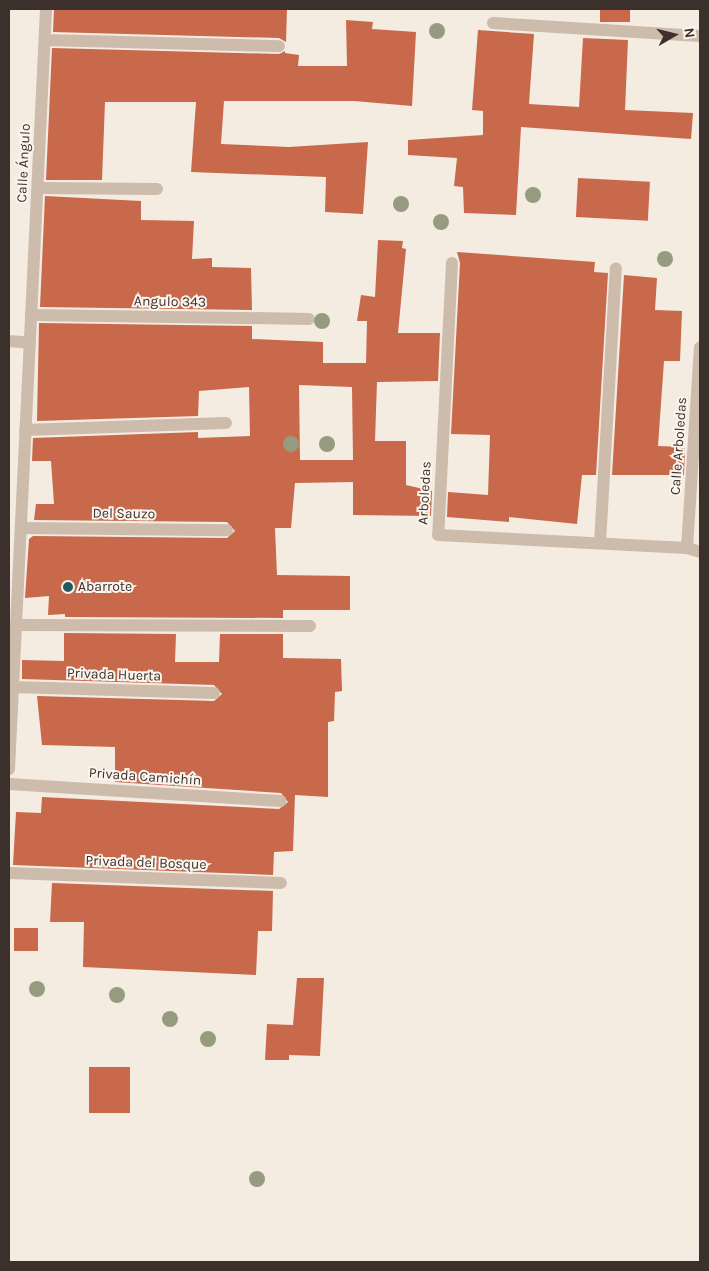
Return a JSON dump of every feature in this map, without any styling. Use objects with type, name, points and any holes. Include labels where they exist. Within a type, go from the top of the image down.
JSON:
[{"type":"street","name":"Calle Ángulo","points":[[9,769],[46,9]]},
{"type":"street","points":[[493,23],[700,36]]},
{"type":"street","points":[[45,40],[279,46]]},
{"type":"street","points":[[38,188],[157,189]]},
{"type":"street","name":"Arboledas","points":[[452,263],[438,535],[687,548],[700,552]]},
{"type":"street","points":[[600,543],[616,268]]},
{"type":"street","name":"Angulo 343","points":[[31,315],[309,319]]},
{"type":"street","points":[[9,341],[30,342]]},
{"type":"street","name":"Calle Arboledas","points":[[687,548],[698,433],[700,347]]},
{"type":"street","points":[[25,430],[226,423]]},
{"type":"street","name":"Del Sauzo","points":[[21,528],[227,530]]},
{"type":"street","points":[[16,625],[310,626]]},
{"type":"street","name":"Privada Huerta","points":[[13,687],[214,693]]},
{"type":"street","name":"Privada Camichín","points":[[9,784],[280,801]]},
{"type":"street","name":"Privada del Bosque","points":[[9,873],[282,883]]},
{"type":"building","points":[[54,9],[287,9],[286,42],[279,38],[53,32]]},
{"type":"building","points":[[600,9],[630,9],[630,22],[600,22]]},
{"type":"building","points":[[346,20],[373,22],[372,29],[416,32],[412,106],[354,101],[224,101],[221,144],[289,147],[368,142],[363,214],[325,212],[326,177],[191,172],[196,102],[105,102],[102,180],[46,180],[52,48],[279,54],[285,51],[285,53],[299,55],[298,66],[347,66]]},
{"type":"building","points":[[478,30],[534,34],[529,104],[579,107],[583,38],[628,40],[625,110],[693,113],[691,139],[521,127],[516,215],[464,213],[463,187],[454,186],[457,158],[408,155],[408,140],[483,135],[483,111],[472,110]]},
{"type":"building","points":[[578,178],[650,182],[648,221],[576,217]]},
{"type":"building","points":[[45,196],[141,201],[141,220],[194,221],[192,259],[212,258],[212,267],[251,268],[252,310],[40,307]]},
{"type":"building","points":[[378,240],[403,241],[402,248],[406,249],[398,333],[440,333],[438,381],[377,382],[375,441],[406,441],[406,485],[432,491],[431,516],[353,515],[353,482],[295,483],[291,528],[275,528],[277,575],[350,576],[350,610],[283,610],[283,618],[65,617],[65,614],[48,615],[49,596],[25,598],[29,539],[33,536],[227,538],[235,531],[227,522],[34,520],[36,504],[54,504],[51,461],[32,461],[33,438],[198,432],[198,438],[250,436],[249,387],[199,391],[198,416],[37,421],[39,323],[252,326],[252,339],[323,342],[323,363],[366,363],[367,321],[357,321],[361,295],[375,297]],"holes":[[[299,385],[352,387],[353,460],[300,460]]]},
{"type":"building","points":[[457,252],[595,262],[594,272],[608,273],[596,475],[582,475],[577,524],[509,517],[509,522],[447,517],[448,492],[488,495],[490,435],[451,434],[460,263]]},
{"type":"building","points":[[624,275],[657,278],[655,310],[682,311],[680,361],[664,361],[658,446],[685,447],[684,475],[612,475]]},
{"type":"building","points":[[64,633],[176,634],[175,662],[219,662],[220,634],[283,634],[283,658],[341,659],[342,691],[335,692],[334,721],[328,722],[328,797],[295,795],[293,851],[274,852],[273,875],[13,865],[16,812],[41,813],[42,797],[279,809],[288,802],[281,793],[115,782],[115,747],[42,745],[37,696],[214,701],[222,694],[214,685],[22,679],[22,660],[64,661]]},
{"type":"building","points":[[52,883],[273,891],[272,931],[258,931],[256,975],[83,967],[84,922],[50,922]]},
{"type":"building","points":[[14,928],[38,928],[38,951],[14,951]]},
{"type":"building","points":[[297,978],[324,978],[320,1056],[289,1055],[289,1060],[265,1060],[267,1024],[293,1025]]},
{"type":"building","points":[[89,1067],[130,1067],[130,1113],[89,1113]]},
{"type":"place","name":"Abarrote","points":[[68,587]]}]
